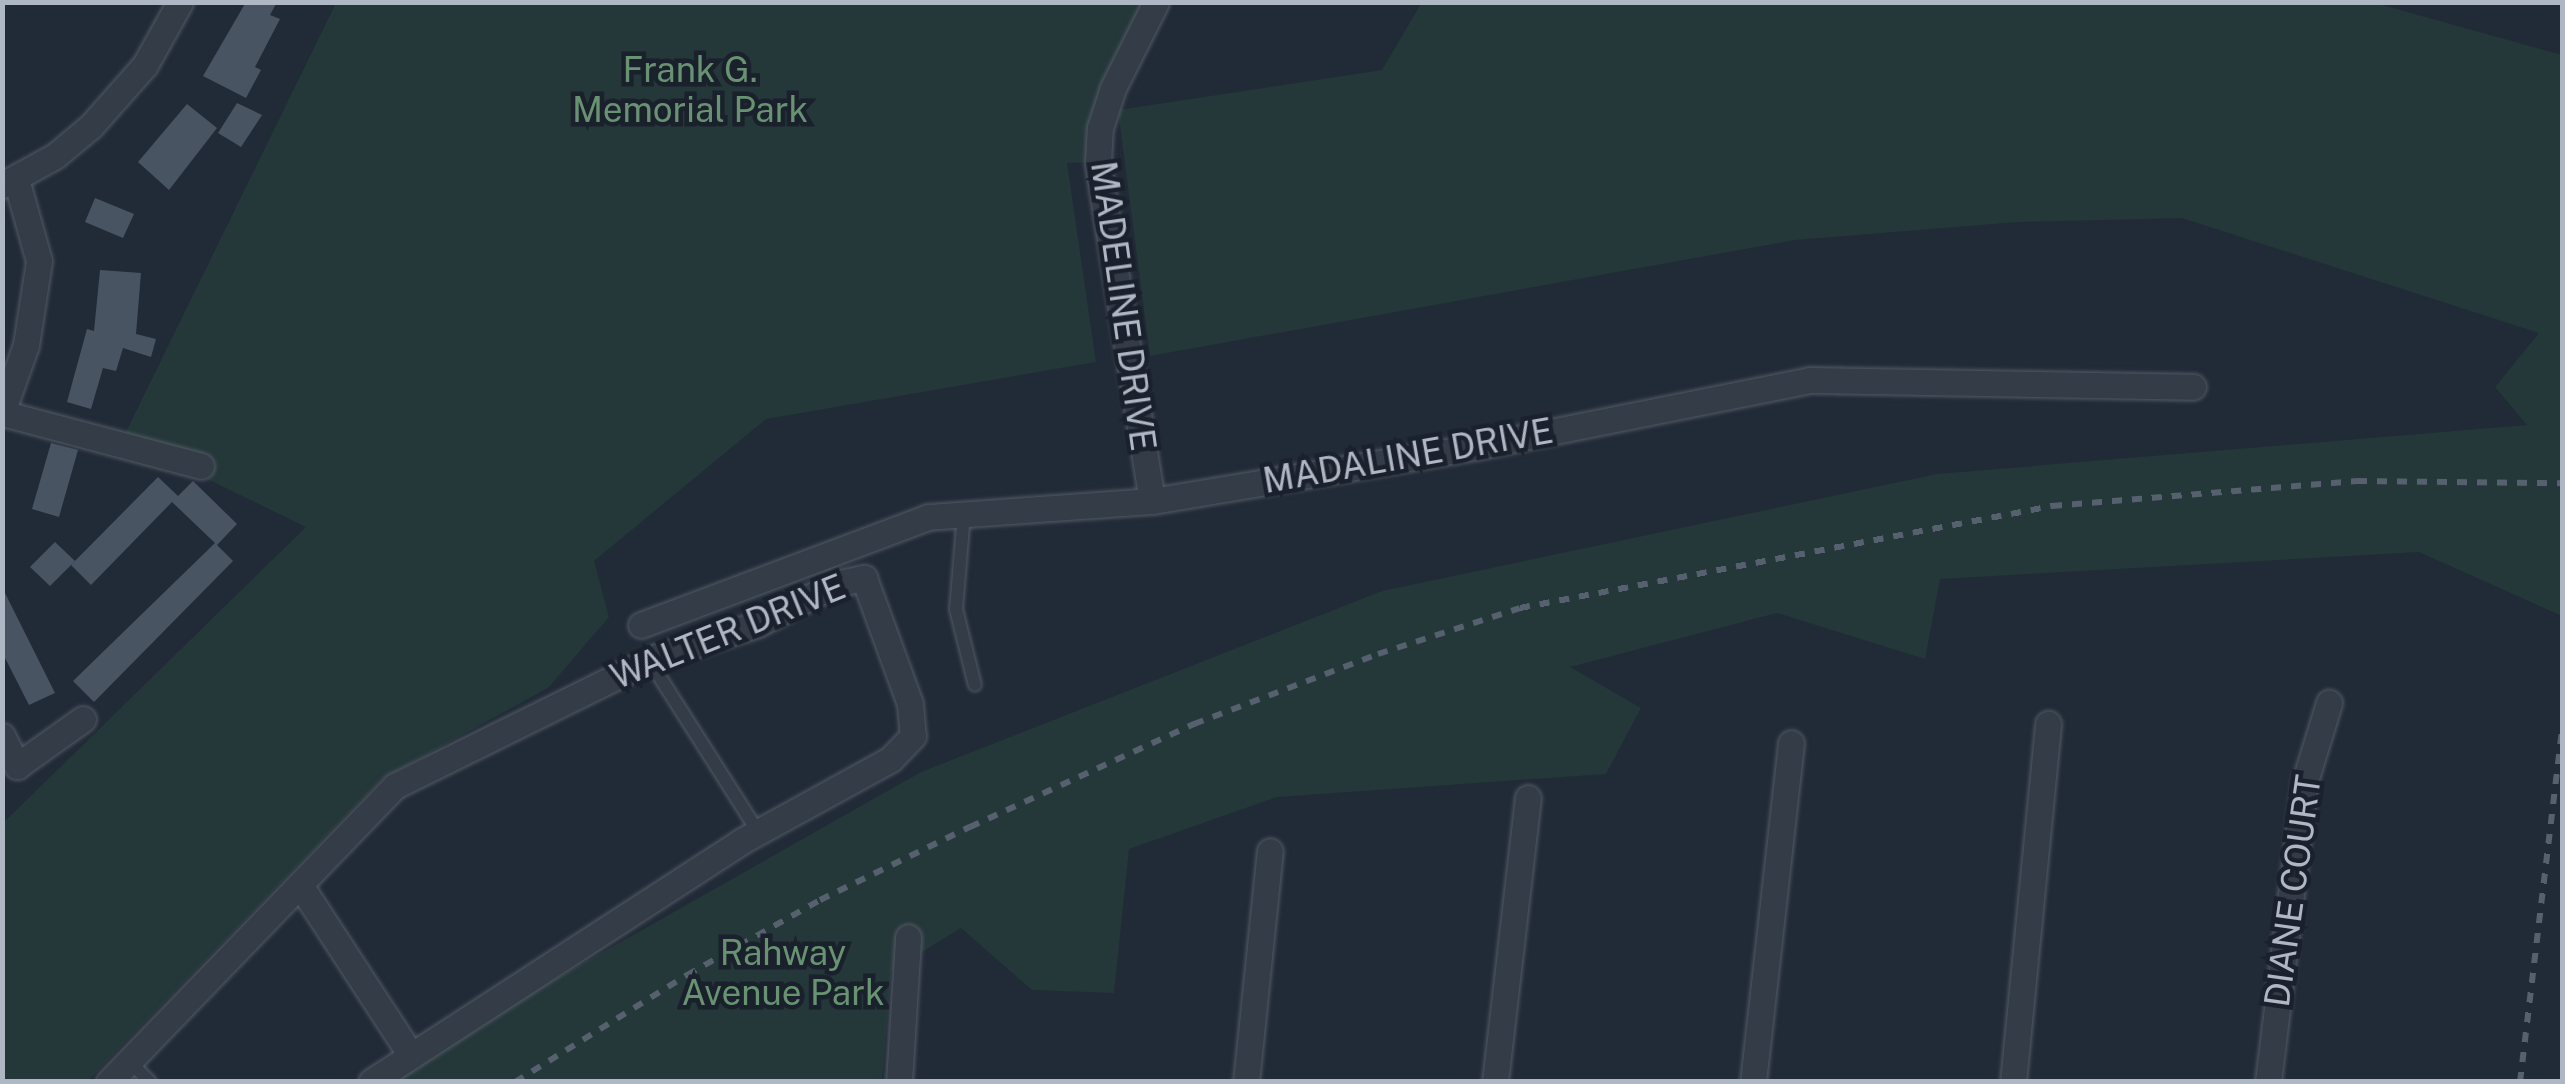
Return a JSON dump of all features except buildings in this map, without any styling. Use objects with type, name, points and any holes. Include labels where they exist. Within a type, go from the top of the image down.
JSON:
[{"type":"street","points":[[180,2],[144,65],[91,126],[10,182],[39,261],[26,345],[2,412],[201,466]]},
{"type":"street","name":"MADELINE DRIVE","points":[[1152,501],[1098,162],[1100,128],[1112,90],[1156,2]]},
{"type":"street","name":"MADALINE DRIVE","points":[[641,625],[928,517],[1152,501],[1480,446],[1810,380],[2193,388]]},
{"type":"street","name":"WALTER DRIVE","points":[[109,1082],[395,786],[649,660],[758,624],[835,584],[864,578],[910,704],[913,736],[891,760],[758,832],[370,1082]]},
{"type":"street","name":"DIANE COURT","points":[[2268,1082],[2304,781],[2329,702]]},
{"type":"street","points":[[2,736],[18,766],[83,718]]},
{"type":"street","points":[[2014,1082],[2048,724]]},
{"type":"street","points":[[1753,1082],[1790,743]]},
{"type":"street","points":[[1495,1082],[1528,798]]},
{"type":"street","points":[[1246,1082],[1270,851]]},
{"type":"street","points":[[300,885],[410,1054]]},
{"type":"street","points":[[898,1082],[908,937]]},
{"type":"lane","points":[[964,514],[956,610],[975,685]]},
{"type":"lane","points":[[649,660],[758,832]]},
{"type":"lane","points":[[129,1060],[150,1082]]},
{"type":"green space","name":"Rahway Avenue Park","points":[[1422,2],[2375,3],[2562,55],[2562,616],[2419,552],[1940,579],[1925,659],[1777,613],[1570,667],[1641,708],[1606,774],[1277,797],[1129,849],[1114,993],[1032,990],[961,928],[891,971],[882,1081],[384,1082],[400,1067],[921,772],[1382,591],[1937,474],[2527,425],[2495,387],[2539,333],[2182,218],[2018,222],[1795,240],[1150,356],[1118,110],[1382,70]]},
{"type":"green space","name":"Frank G. Memorial Park","points":[[336,3],[1156,3],[1098,162],[1067,163],[1096,362],[766,419],[594,561],[609,617],[548,688],[382,779],[88,1081],[3,1082],[3,823],[306,527],[123,438]]},
{"type":"railway","points":[[515,1082],[687,975],[820,900],[970,827],[1194,724],[1378,654],[1520,608],[2052,506],[2357,481],[2562,483]]},
{"type":"railway","points":[[2520,1082],[2562,731]]}]
